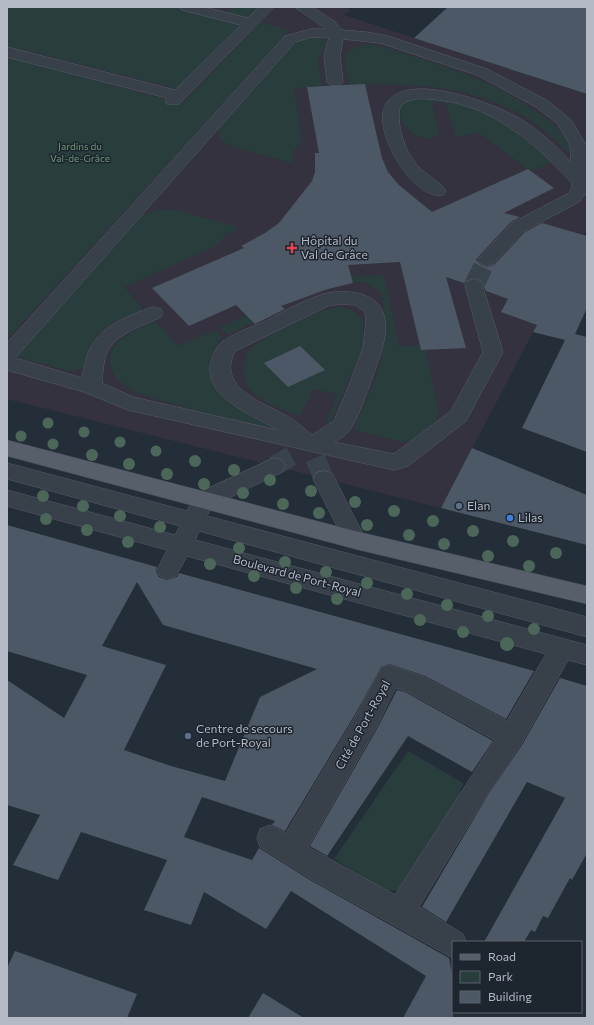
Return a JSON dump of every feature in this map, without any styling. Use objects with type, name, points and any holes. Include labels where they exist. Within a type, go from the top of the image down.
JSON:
[{"type":"main road","points":[[7,448],[355,540],[587,595]]},
{"type":"street","points":[[187,7],[251,23]]},
{"type":"street","points":[[7,52],[176,98],[267,7]]},
{"type":"street","points":[[302,7],[330,24],[337,34],[332,56],[335,82]]},
{"type":"street","points":[[7,355],[290,39],[311,33],[383,39],[482,72],[542,104],[563,120],[578,145],[581,182],[579,191],[573,198],[518,227],[487,260]]},
{"type":"street","points":[[437,191],[408,165],[391,127],[391,107],[396,101],[407,95],[441,96],[469,102],[510,119],[547,146],[581,182]]},
{"type":"street","points":[[7,363],[91,387],[128,403],[308,452],[394,462],[400,460],[459,416],[493,352],[474,285]]},
{"type":"street","points":[[354,298],[366,302],[374,312],[375,333],[370,360],[341,428],[308,452],[280,422],[242,401],[224,384],[219,370],[220,357],[228,347],[324,300],[354,298]]},
{"type":"street","points":[[91,387],[95,361],[102,343],[122,327],[154,313]]},
{"type":"street","points":[[168,570],[204,500],[274,466]]},
{"type":"street","points":[[7,472],[587,626]]},
{"type":"street","points":[[324,479],[355,540]]},
{"type":"street","name":"Boulevard de Port-Royal","points":[[7,498],[587,655]]},
{"type":"street","points":[[400,912],[479,785],[512,736],[562,649]]},
{"type":"street","name":"Cité de Port-Royal","points":[[452,943],[400,912],[321,870],[280,844],[367,720],[390,676],[415,684],[512,736]]},
{"type":"shaded area","name":"Hôpital du Val de Grâce","points":[[7,7],[343,7],[351,10],[344,15],[587,94],[587,229],[441,508],[7,399]]},
{"type":"green space","points":[[7,7],[205,7],[226,12],[232,7],[264,7],[178,89],[7,46]]},
{"type":"green space","name":"Jardins du Val-de-Grâce","points":[[261,22],[290,30],[7,340],[7,56],[182,104]]},
{"type":"green space","points":[[320,37],[326,40],[327,44],[318,60],[322,86],[294,88],[302,140],[291,155],[296,157],[291,163],[230,146],[221,138],[218,127],[296,40]]},
{"type":"green space","points":[[374,44],[433,62],[471,76],[506,92],[551,121],[570,142],[572,154],[567,152],[542,128],[527,118],[502,105],[481,97],[438,88],[372,84],[350,85],[345,61],[346,55],[355,47]]},
{"type":"green space","points":[[434,97],[497,115],[554,159],[551,163],[531,171],[479,133],[456,137],[445,102],[432,103],[439,132],[437,136],[428,138],[419,137],[405,126],[401,118],[400,111],[403,104],[409,99]]},
{"type":"green space","points":[[160,209],[177,210],[237,227],[233,233],[228,232],[215,247],[124,287],[144,310],[115,322],[102,331],[92,344],[85,364],[81,370],[69,371],[16,357],[15,354],[139,216]]},
{"type":"green space","points":[[384,275],[399,346],[419,345],[421,350],[426,350],[438,409],[437,419],[432,429],[411,441],[402,442],[353,430],[375,381],[380,364],[385,330],[381,293],[367,283],[353,282],[352,276]]},
{"type":"green space","points":[[338,307],[351,309],[363,320],[364,346],[330,424],[326,423],[337,394],[313,389],[300,416],[281,410],[262,400],[253,393],[247,385],[244,376],[245,361],[251,349],[258,343],[279,331],[321,311]]},
{"type":"green space","points":[[261,309],[251,319],[253,322],[228,335],[220,327]]},
{"type":"green space","points":[[156,321],[178,346],[215,330],[222,337],[212,356],[210,366],[212,377],[270,425],[266,427],[162,401],[129,389],[120,382],[111,367],[110,358],[112,350],[124,337]]},
{"type":"green space","points":[[408,751],[463,783],[459,796],[401,890],[386,891],[334,859]]},
{"type":"building","points":[[448,7],[587,7],[587,94],[414,38]]},
{"type":"building","points":[[365,84],[382,158],[388,172],[399,185],[432,212],[528,169],[554,188],[504,213],[520,217],[511,222],[480,255],[476,260],[481,265],[487,267],[494,265],[525,232],[542,223],[587,236],[587,308],[575,334],[587,337],[587,452],[522,428],[565,340],[533,332],[537,325],[501,312],[508,299],[486,291],[481,280],[474,278],[467,280],[464,283],[446,277],[466,348],[421,350],[400,262],[348,265],[353,283],[328,289],[281,306],[285,309],[255,324],[236,305],[189,326],[152,288],[244,248],[241,246],[265,233],[279,223],[312,181],[315,172],[315,153],[319,153],[307,87]]},
{"type":"building","points":[[300,346],[325,370],[288,387],[264,363]]},
{"type":"building","points":[[472,448],[587,495],[587,545],[441,508]]},
{"type":"building","points":[[7,525],[157,567],[156,571],[159,577],[167,580],[177,577],[179,573],[534,671],[506,719],[425,676],[390,664],[381,667],[357,711],[285,831],[272,825],[275,821],[202,797],[184,837],[252,860],[259,848],[310,880],[449,958],[452,974],[453,1018],[403,1018],[426,976],[291,891],[266,929],[204,892],[191,925],[144,910],[167,860],[81,832],[58,880],[13,865],[40,815],[7,805],[7,680],[64,718],[87,675],[7,651]],"holes":[[[137,582],[163,625],[317,669],[260,697],[225,781],[171,766],[124,750],[166,665],[102,646]]]},
{"type":"building","points":[[560,678],[587,686],[587,853],[572,880],[570,878],[548,918],[543,916],[535,932],[531,930],[525,941],[485,941],[565,798],[527,782],[446,922],[422,907],[489,793],[522,745]]},
{"type":"building","points":[[397,690],[405,692],[493,741],[472,772],[408,736],[327,856],[310,846],[377,729]]},
{"type":"building","points":[[15,951],[137,994],[127,1018],[7,1018],[7,968]]},
{"type":"building","points":[[263,993],[304,1018],[248,1018]]},
{"type":"tunnel","points":[[474,285],[486,261]]},
{"type":"tunnel","points":[[274,466],[297,453]]},
{"type":"tunnel","points":[[315,458],[324,479]]},
{"type":"place","name":"Hôpital du Val de Grâce","points":[[292,248]]},
{"type":"place","name":"Elan","points":[[459,506]]},
{"type":"place","name":"Lilas","points":[[510,518]]},
{"type":"place","name":"Centre de secours de Port-Royal","points":[[188,736]]}]
